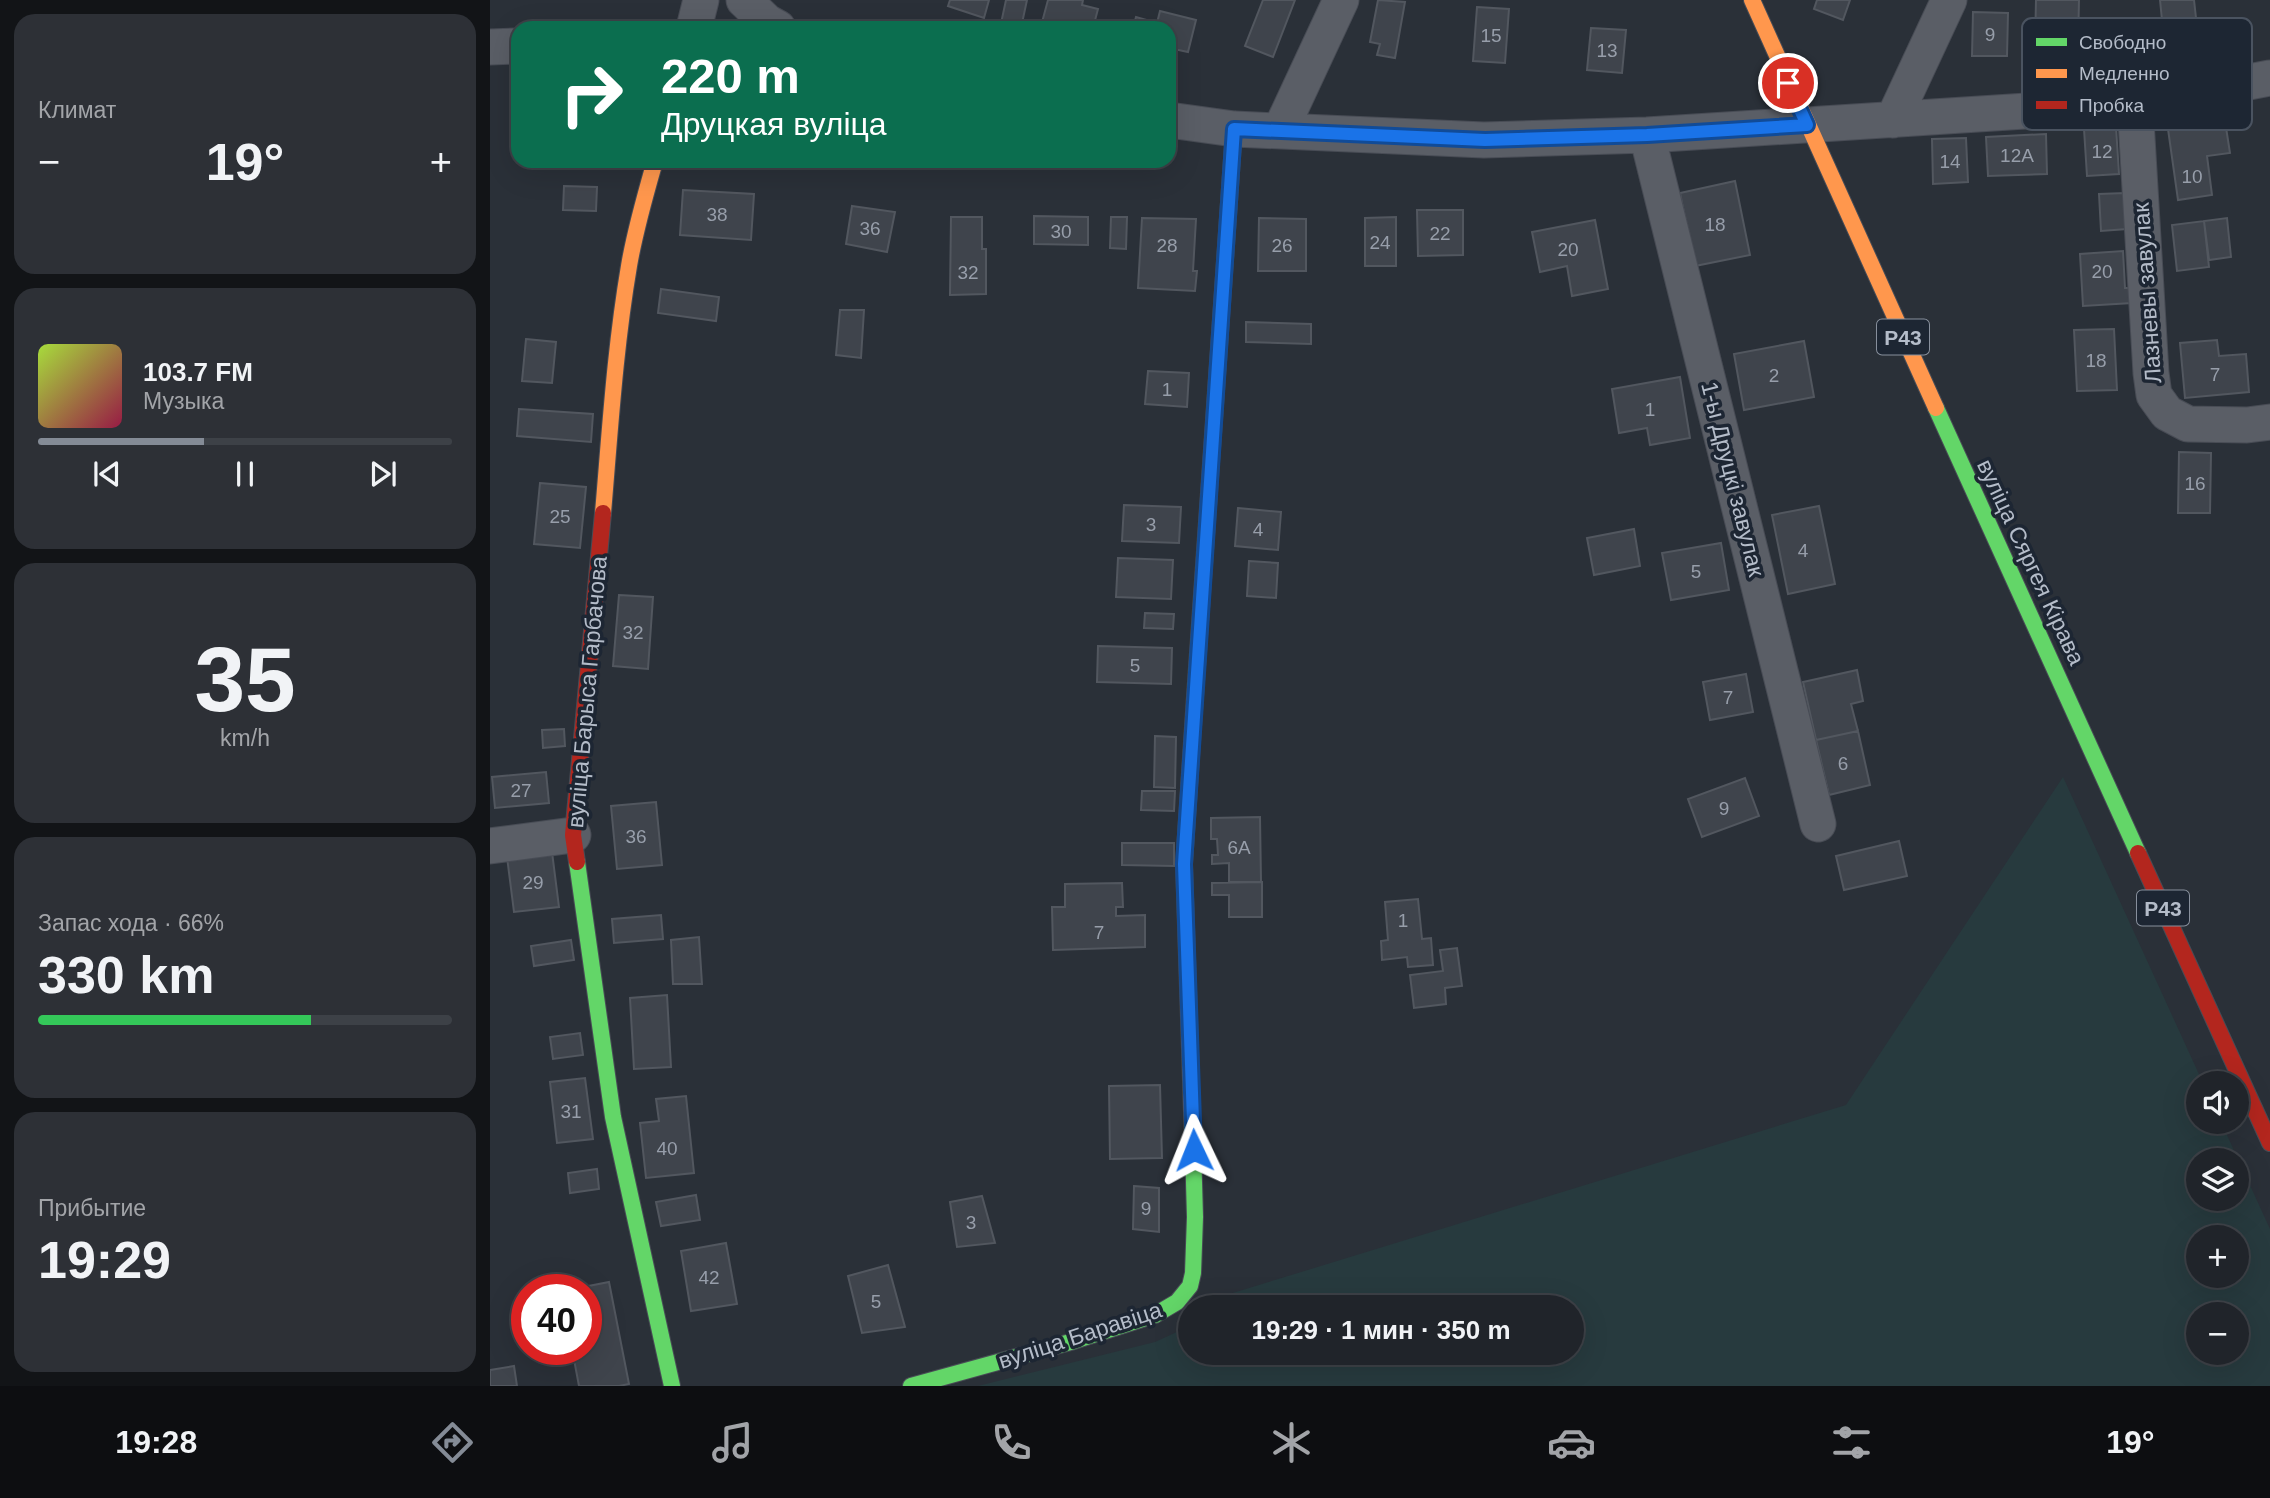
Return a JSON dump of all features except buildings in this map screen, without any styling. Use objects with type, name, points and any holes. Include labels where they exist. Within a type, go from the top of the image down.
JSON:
[{"type":"street","points":[[696,21],[701,0]]},
{"type":"street","points":[[1280,131],[1342,0]]},
{"type":"street","name":"вуліца Сяргея Кірава","points":[[1752,0],[2270,1143]]},
{"type":"street","points":[[1893,120],[1949,0]]},
{"type":"street","points":[[490,47],[511,46]]},
{"type":"street","points":[[2252,81],[2270,78]]},
{"type":"street","points":[[1176,121],[1234,129],[1485,140],[1647,135],[2022,111]]},
{"type":"street","name":"вуліца Баравіца","points":[[911,1386],[1155,1315],[1177,1302],[1190,1286],[1195,1217],[1184,864],[1234,129]]},
{"type":"street","name":"Лазневы завулак","points":[[2137,130],[2154,395],[2167,413],[2188,424],[2247,425],[2270,422]]},
{"type":"street","name":"1-ы Друцкі завулак","points":[[1647,135],[1818,824]]},
{"type":"street","name":"вуліца Барыса Гарбачова","points":[[653,168],[629,266],[615,379],[573,835],[613,1117],[672,1386]]},
{"type":"street","points":[[490,846],[573,835]]},
{"type":"green space","points":[[2063,777],[2198,1071],[2186,1071],[2186,1134],[2226,1134],[2233,1148],[2186,1148],[2186,1211],[2249,1211],[2249,1183],[2270,1229],[2270,1386],[978,1386],[1155,1342],[1178,1331],[1178,1365],[1584,1365],[1584,1295],[1226,1295],[1846,1105]]},
{"type":"traffic: fast","points":[[1195,696],[1234,129]]},
{"type":"traffic: fast","points":[[1936,408],[2138,853]]},
{"type":"traffic: fast","points":[[577,862],[613,1117],[672,1386]]},
{"type":"traffic: fast","points":[[911,1386],[1074,1341],[1155,1315],[1177,1302],[1190,1286],[1193,1273],[1195,1217],[1192,1113]]},
{"type":"traffic: slow","points":[[1752,0],[1936,408]]},
{"type":"traffic: slow","points":[[603,513],[624,297],[634,239],[653,168]]},
{"type":"traffic: slow","points":[[1192,1113],[1184,864],[1195,696]]},
{"type":"traffic: jam","points":[[577,862],[573,835],[603,513]]},
{"type":"traffic: jam","points":[[2138,853],[2270,1143]]},
{"type":"route","points":[[1194,1150],[1184,864],[1234,129],[1485,140],[1647,135],[1807,125],[1788,83]]}]
